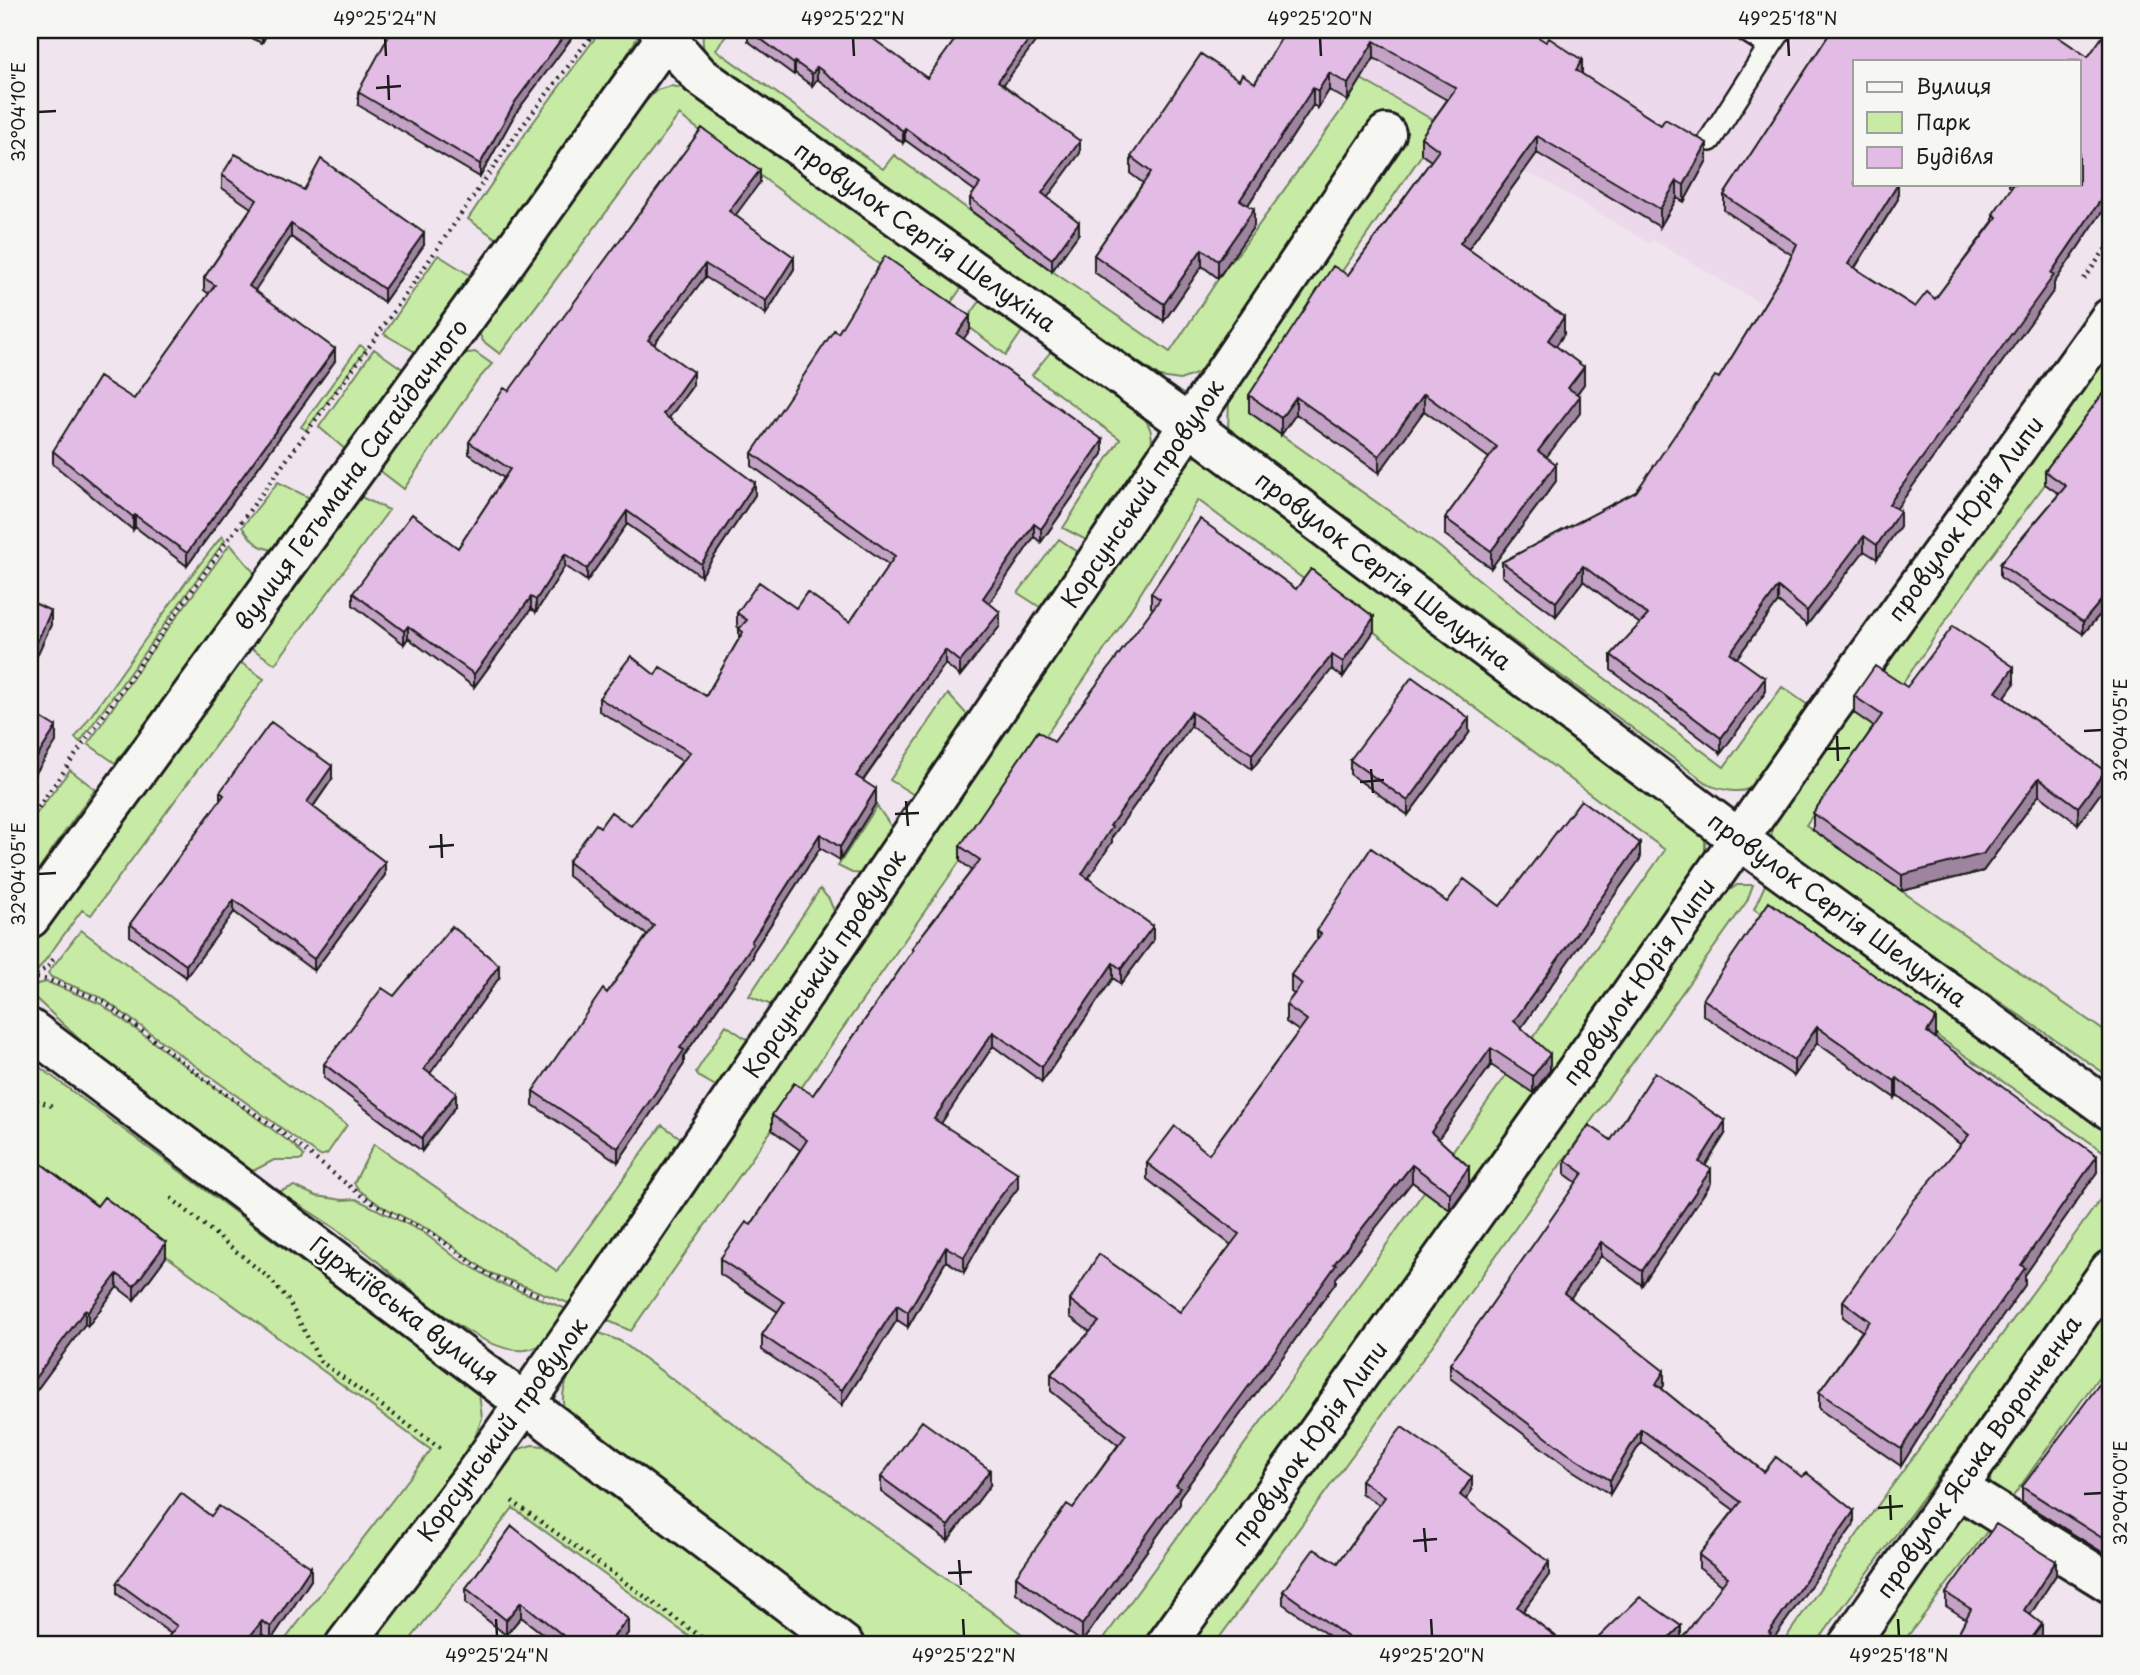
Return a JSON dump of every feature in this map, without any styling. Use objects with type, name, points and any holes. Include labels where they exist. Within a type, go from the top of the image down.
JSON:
[{"type":"street","name":"провулок Сергія Шелухіна","points":[[665,32],[700,76],[1188,424],[1739,839],[2110,1110]]},
{"type":"street","name":"вулиця Гетьмана Сагайдачного","points":[[30,918],[589,147],[665,32]]},
{"type":"street","name":"Корсунський провулок","points":[[345,1645],[475,1474],[525,1403],[1386,134]]},
{"type":"street","name":"провулок Юрія Липи","points":[[1166,1645],[2110,318]]},
{"type":"street","name":"Гуржіївська вулиця","points":[[30,1029],[844,1645]]},
{"type":"street","name":"провулок Яська Воронченка","points":[[1848,1645],[2110,1270]]},
{"type":"street","points":[[1958,1488],[2110,1583]]},
{"type":"lane","points":[[1710,140],[1776,38],[1745,30]]},
{"type":"path","points":[[30,819],[218,553],[374,340],[520,130],[596,30]]},
{"type":"path","points":[[30,977],[49,980],[103,1001],[215,1087],[276,1128],[362,1196],[433,1234],[489,1275],[549,1299]]},
{"type":"path","points":[[30,1098],[62,1110]]},
{"type":"path","points":[[165,1192],[269,1278],[288,1300],[320,1360],[712,1645]]},
{"type":"shaded area","points":[[1280,30],[1964,30],[1853,60],[1853,176],[1770,309],[1653,240],[1650,244],[1546,181],[1518,170]]},
{"type":"green space","points":[[601,30],[635,30],[637,38],[588,120],[500,241],[468,219],[529,128]]},
{"type":"green space","points":[[704,30],[730,30],[716,50],[883,169],[894,155],[1052,271],[1170,352],[1228,264],[1348,101],[1361,79],[1442,125],[1249,412],[1437,545],[1544,633],[1724,767],[1782,687],[1812,708],[1774,764],[1756,783],[1739,791],[1711,786],[1228,431],[1229,397],[1380,121],[1199,373],[1180,380],[1160,377],[719,72],[704,48]]},
{"type":"green space","points":[[671,86],[688,89],[696,94],[962,287],[945,311],[679,115],[500,354],[483,341],[478,331],[646,101],[657,90]]},
{"type":"green space","points":[[438,255],[473,277],[417,353],[384,334]]},
{"type":"green space","points":[[981,300],[1023,330],[1006,355],[964,323]]},
{"type":"green space","points":[[360,345],[366,349],[306,430],[301,427]]},
{"type":"green space","points":[[2110,348],[2110,397],[1975,578],[1806,825],[2110,1035],[2110,1077],[1780,852],[1772,841],[1771,819]]},
{"type":"green space","points":[[374,349],[404,370],[347,451],[319,427]]},
{"type":"green space","points":[[1052,350],[1131,405],[1142,415],[1151,434],[1151,451],[1092,543],[1063,528],[1120,439],[1032,375]]},
{"type":"green space","points":[[475,352],[492,364],[476,382],[404,489],[378,469],[462,354]]},
{"type":"green space","points":[[1197,456],[1210,456],[1705,834],[1705,861],[1438,1237],[1140,1645],[1099,1645],[1286,1387],[1665,850],[1198,500],[1118,630],[631,1331],[604,1319],[1180,464]]},
{"type":"green space","points":[[278,482],[312,499],[276,550],[256,543],[242,527]]},
{"type":"green space","points":[[359,496],[389,510],[275,664],[250,647]]},
{"type":"green space","points":[[222,536],[225,540],[80,742],[75,738]]},
{"type":"green space","points":[[1059,539],[1084,556],[1046,611],[1018,593]]},
{"type":"green space","points":[[230,544],[257,576],[115,763],[88,744],[145,660]]},
{"type":"green space","points":[[240,662],[264,679],[91,915],[82,910],[38,970],[30,971],[30,948],[43,925]]},
{"type":"green space","points":[[948,694],[972,720],[919,798],[890,780]]},
{"type":"green space","points":[[70,770],[95,789],[30,881],[30,822]]},
{"type":"green space","points":[[877,806],[895,832],[867,874],[852,873],[838,866]]},
{"type":"green space","points":[[1737,885],[1753,885],[1747,901],[1427,1353],[1214,1645],[1184,1645],[1723,895]]},
{"type":"green space","points":[[1765,885],[1780,888],[2110,1124],[2110,1156],[1754,909]]},
{"type":"green space","points":[[820,889],[829,899],[837,918],[776,1007],[749,996]]},
{"type":"green space","points":[[81,930],[302,1095],[347,1125],[327,1154],[320,1156],[102,998],[51,977],[48,973]]},
{"type":"green space","points":[[47,982],[101,1004],[295,1146],[304,1156],[302,1160],[274,1160],[251,1172],[124,1081],[31,994],[37,984]]},
{"type":"green space","points":[[726,1025],[752,1043],[721,1089],[698,1076],[696,1072]]},
{"type":"green space","points":[[30,1060],[479,1393],[482,1418],[473,1443],[325,1645],[281,1645],[431,1450],[30,1156]]},
{"type":"green space","points":[[662,1125],[685,1141],[576,1306],[488,1272],[432,1231],[381,1206],[354,1183],[374,1144],[557,1271]]},
{"type":"green space","points":[[294,1186],[316,1196],[356,1199],[423,1232],[455,1257],[499,1283],[572,1311],[553,1336],[533,1348],[505,1348],[483,1339],[436,1309],[337,1229],[278,1192]]},
{"type":"green space","points":[[2110,1186],[2110,1242],[1815,1645],[1781,1645],[1868,1519]]},
{"type":"green space","points":[[2110,1300],[2110,1361],[2009,1502],[1993,1490],[1988,1474]]},
{"type":"green space","points":[[597,1332],[620,1341],[1037,1645],[873,1645],[565,1413],[563,1402],[567,1381]]},
{"type":"green space","points":[[532,1445],[544,1446],[813,1645],[701,1645],[513,1508],[406,1645],[368,1645],[519,1449]]},
{"type":"green space","points":[[1964,1512],[1992,1525],[1901,1645],[1868,1645]]},
{"type":"building","points":[[392,30],[568,30],[515,102],[480,164],[358,92]]},
{"type":"building","points":[[749,30],[861,30],[927,78],[962,30],[1036,30],[998,81],[1080,141],[1042,193],[1079,222],[1052,259],[970,198],[980,184],[817,67],[812,74],[795,62],[794,64]]},
{"type":"building","points":[[1286,30],[1527,30],[1546,42],[1549,38],[1582,60],[1576,70],[1661,125],[1665,119],[1707,143],[1684,185],[1677,181],[1660,209],[1537,136],[1460,243],[1564,317],[1548,340],[1584,367],[1568,388],[1580,396],[1538,451],[1556,464],[1491,551],[1445,518],[1497,447],[1424,394],[1379,456],[1296,397],[1281,418],[1249,395],[1333,266],[1348,275],[1439,150],[1421,137],[1456,88],[1374,41],[1348,84],[1329,73],[1318,91],[1313,88],[1240,200],[1254,209],[1218,261],[1202,249],[1164,304],[1094,255],[1151,172],[1131,157],[1201,54],[1239,80],[1242,74],[1255,83]]},
{"type":"building","points":[[1832,30],[2048,30],[2088,57],[2107,30],[2110,30],[2110,186],[2051,273],[2054,275],[1889,504],[1900,511],[1877,545],[1864,536],[1807,611],[1778,587],[1730,653],[1765,678],[1721,738],[1611,655],[1648,615],[1583,566],[1556,602],[1502,562],[1636,492],[1715,376],[1719,378],[1785,270],[1797,244],[1724,195]]},
{"type":"building","points":[[702,128],[760,170],[729,211],[794,257],[766,301],[705,264],[648,340],[693,372],[663,414],[755,483],[701,564],[627,511],[587,569],[565,554],[536,600],[531,597],[474,674],[408,626],[404,631],[353,593],[412,514],[458,548],[510,469],[469,442],[504,388],[509,391]]},
{"type":"building","points":[[235,154],[304,190],[321,159],[424,233],[384,289],[291,224],[249,286],[335,349],[187,553],[135,515],[133,517],[53,451],[99,377],[134,399],[215,285],[204,278],[257,200],[222,175]]},
{"type":"building","points":[[885,256],[970,316],[957,334],[1103,440],[1041,529],[1034,524],[983,598],[1000,612],[960,662],[945,650],[856,776],[876,789],[840,847],[820,834],[751,942],[753,944],[680,1048],[684,1050],[618,1148],[533,1091],[603,989],[607,993],[654,926],[568,862],[596,824],[600,827],[611,812],[631,826],[690,752],[599,698],[631,656],[655,675],[660,667],[706,696],[743,632],[739,629],[747,620],[737,613],[759,582],[796,608],[807,592],[850,622],[895,556],[752,453],[834,330],[838,333]]},
{"type":"building","points":[[2110,384],[2110,590],[2083,622],[2000,564],[2066,486],[2045,471]]},
{"type":"building","points":[[1200,519],[1296,589],[1311,569],[1374,617],[1343,662],[1332,655],[1252,754],[1191,712],[1110,826],[1112,827],[1082,874],[1153,926],[1121,969],[1113,963],[1042,1067],[993,1032],[934,1119],[1018,1173],[994,1205],[964,1257],[946,1247],[908,1312],[897,1305],[842,1390],[762,1335],[784,1302],[720,1259],[746,1222],[751,1225],[807,1140],[772,1115],[794,1083],[813,1095],[914,949],[912,948],[980,860],[960,846],[1038,731],[1054,742],[1160,599],[1151,593]]},
{"type":"building","points":[[30,601],[51,611],[30,657]]},
{"type":"building","points":[[1953,626],[2014,667],[1996,692],[2105,771],[2078,807],[2039,778],[1983,854],[1902,875],[1813,813],[1882,715],[1854,696],[1875,666],[1907,687]]},
{"type":"building","points":[[1412,677],[1469,718],[1408,801],[1350,760]]},
{"type":"building","points":[[30,711],[56,727],[30,768]]},
{"type":"building","points":[[271,722],[332,766],[307,802],[385,862],[314,959],[234,900],[186,965],[130,924],[224,795],[220,792]]},
{"type":"building","points":[[1581,800],[1640,843],[1514,1021],[1550,1054],[1533,1076],[1491,1048],[1431,1132],[1469,1167],[1450,1193],[1412,1165],[1334,1264],[1336,1265],[1279,1345],[1176,1485],[1180,1488],[1082,1625],[1016,1576],[1067,1504],[1073,1508],[1126,1435],[1051,1374],[1099,1322],[1070,1300],[1099,1254],[1180,1312],[1239,1234],[1147,1163],[1175,1126],[1209,1154],[1307,1020],[1286,1005],[1302,984],[1291,975],[1321,934],[1317,931],[1371,848],[1447,902],[1464,879],[1500,906]]},
{"type":"building","points":[[1769,902],[1936,1018],[1927,1032],[2097,1156],[2021,1265],[2025,1268],[1940,1388],[1901,1449],[1819,1392],[1870,1321],[1843,1301],[1914,1200],[1969,1135],[1897,1078],[1895,1081],[1817,1027],[1794,1060],[1703,999]]},
{"type":"building","points":[[452,926],[499,965],[424,1069],[456,1093],[422,1138],[324,1064],[382,988],[394,996]]},
{"type":"building","points":[[1655,1072],[1725,1121],[1699,1162],[1711,1169],[1642,1271],[1601,1242],[1564,1293],[1664,1371],[1656,1384],[1764,1472],[1776,1457],[1802,1477],[1807,1473],[1854,1511],[1762,1645],[1677,1645],[1728,1577],[1699,1555],[1741,1502],[1641,1429],[1610,1480],[1567,1453],[1450,1364],[1583,1173],[1565,1160],[1589,1125],[1611,1140]]},
{"type":"building","points":[[30,1155],[97,1206],[104,1197],[166,1243],[134,1286],[117,1274],[88,1312],[85,1310],[33,1381],[30,1379]]},
{"type":"building","points":[[2100,1383],[2110,1390],[2110,1543],[2022,1487]]},
{"type":"building","points":[[922,1421],[990,1470],[948,1526],[881,1477]]},
{"type":"building","points":[[1402,1427],[1472,1477],[1460,1495],[1549,1562],[1517,1607],[1567,1645],[1359,1645],[1283,1591],[1314,1549],[1338,1563],[1385,1497],[1361,1480]]},
{"type":"building","points":[[181,1493],[211,1516],[219,1506],[311,1567],[271,1627],[262,1621],[243,1645],[162,1645],[177,1626],[117,1582]]},
{"type":"building","points":[[1996,1524],[2056,1561],[2024,1610],[2042,1624],[2027,1645],[1952,1645],[1971,1609],[1946,1593]]},
{"type":"building","points":[[512,1526],[628,1619],[607,1645],[575,1645],[521,1602],[506,1620],[466,1588]]},
{"type":"building","points":[[1640,1597],[1681,1626],[1662,1645],[1591,1645]]}]
